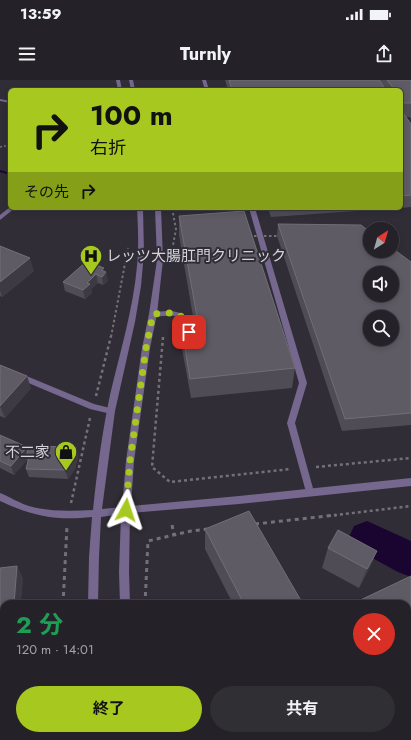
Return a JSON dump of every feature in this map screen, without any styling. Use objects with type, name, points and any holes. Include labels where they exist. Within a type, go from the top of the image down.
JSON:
[{"type":"street","points":[[0,218],[10,210]]},
{"type":"street","points":[[93,600],[97,513],[111,411],[140,269],[142,239],[140,210]]},
{"type":"street","points":[[125,600],[124,572],[126,510],[130,461],[160,260],[158,210]]},
{"type":"street","points":[[252,210],[260,249],[286,339],[303,383],[291,423],[310,492]]},
{"type":"street","points":[[153,314],[174,313],[184,318],[192,337]]},
{"type":"street","points":[[0,368],[93,407],[111,411]]},
{"type":"street","points":[[0,497],[23,508],[40,512],[68,514],[97,513],[171,507],[411,482]]},
{"type":"path","points":[[172,210],[176,229],[172,252]]},
{"type":"path","points":[[245,236],[277,236]]},
{"type":"path","points":[[63,600],[68,514],[93,407],[106,360],[129,242]]},
{"type":"path","points":[[165,314],[152,468],[170,482],[411,458]]},
{"type":"path","points":[[254,524],[411,506]]},
{"type":"path","points":[[172,524],[174,535]]},
{"type":"path","points":[[146,600],[148,541],[214,528]]},
{"type":"building","points":[[229,80],[379,80],[385,88],[231,88]]},
{"type":"building","points":[[387,80],[411,80],[411,103],[403,103],[403,88],[393,88]]},
{"type":"building","points":[[403,113],[411,124],[411,195],[403,196]]},
{"type":"building","points":[[244,211],[295,368],[190,379],[181,323],[198,322],[179,216]]},
{"type":"building","points":[[278,224],[361,225],[363,227],[363,258],[399,258],[399,253],[411,262],[411,413],[345,419]]},
{"type":"building","points":[[0,246],[30,258],[0,282]]},
{"type":"building","points":[[87,261],[104,268],[101,270],[106,272],[102,277],[96,274],[87,283],[90,284],[83,290],[63,282]]},
{"type":"building","points":[[0,365],[27,376],[0,406]]},
{"type":"building","points":[[0,435],[27,447],[11,466],[0,461]]},
{"type":"building","points":[[29,446],[76,447],[73,461],[65,470],[26,469],[29,457],[26,457]]},
{"type":"building","points":[[249,511],[301,600],[242,600],[205,529]]},
{"type":"building","points":[[338,530],[377,551],[367,569],[328,548]]},
{"type":"building","points":[[17,566],[14,600],[0,600],[0,568]]},
{"type":"building","points":[[411,576],[411,600],[360,600]]},
{"type":"waterway","points":[[0,171],[8,173]]},
{"type":"waterway","points":[[367,537],[411,560]]},
{"type":"place","name":"レッツ大腸肛門クリニック","points":[[91,276]]},
{"type":"place","name":"不二家","points":[[66,472]]},
{"type":"route","points":[[126,510],[130,461],[146,348],[153,314],[174,313],[179,315],[184,318],[189,332]]}]
